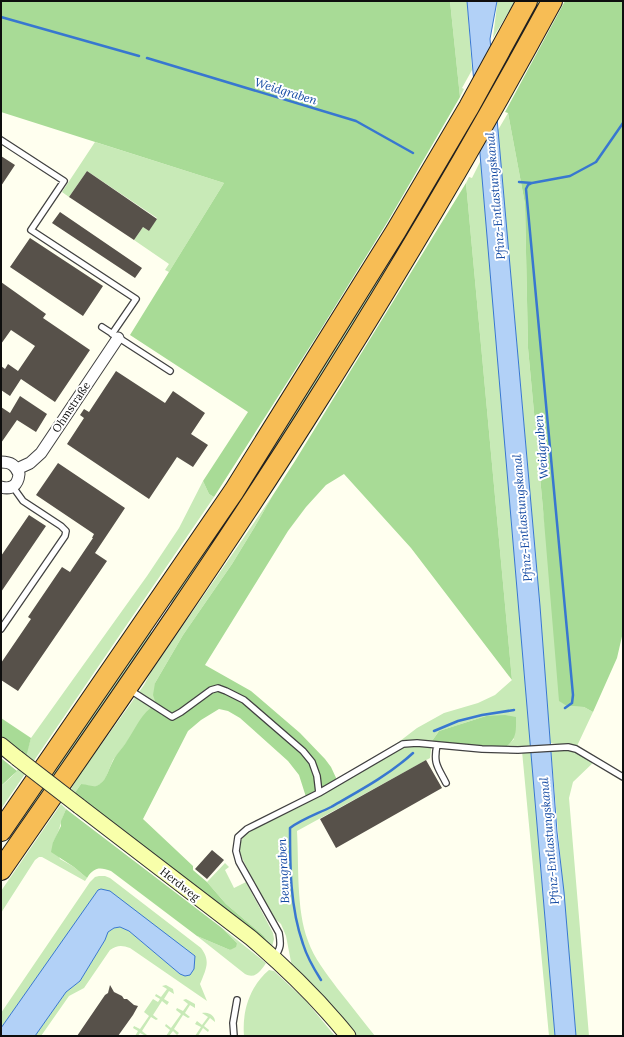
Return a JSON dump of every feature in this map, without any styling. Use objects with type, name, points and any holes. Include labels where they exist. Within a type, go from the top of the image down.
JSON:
[{"type":"highway","points":[[1,831],[234,491],[392,238],[496,58],[527,1]]},
{"type":"highway","points":[[1,870],[239,522],[304,421],[413,246],[499,99],[552,1]]},
{"type":"main road","name":"Herdweg","points":[[1,745],[251,938],[317,1000],[348,1036]]},
{"type":"street","name":"Ohmstraße","points":[[17,469],[30,462],[41,453],[115,336]]},
{"type":"street","points":[[1,462],[7,462],[13,465],[19,474],[13,487],[1,487]]},
{"type":"lane","points":[[1,140],[64,181],[31,230],[136,299],[115,336]]},
{"type":"lane","points":[[102,327],[170,371]]},
{"type":"lane","points":[[1,629],[66,536],[66,531],[61,526],[23,501],[13,487]]},
{"type":"lane","points":[[127,687],[172,717],[210,690],[218,688],[244,700],[303,751],[312,762],[317,776],[319,793]]},
{"type":"lane","points":[[274,958],[280,951],[281,944],[279,933],[239,862],[236,851],[238,837],[247,829],[319,793],[403,744],[417,742],[482,749],[525,749],[559,746],[568,747],[576,749],[623,777]]},
{"type":"lane","points":[[437,745],[435,763],[446,783]]},
{"type":"lane","points":[[234,1036],[233,1022],[237,1000]]},
{"type":"green space","points":[[1,1],[450,1],[460,97],[388,221],[214,497],[209,494],[203,481],[248,412],[130,335],[224,183],[1,112]]},
{"type":"green space","points":[[450,1],[467,1],[472,70],[462,88],[464,89],[460,97]]},
{"type":"green space","points":[[497,1],[515,1],[493,38],[497,5]]},
{"type":"green space","points":[[538,1],[542,1],[498,79],[498,73]]},
{"type":"green space","points":[[565,1],[623,1],[623,632],[617,658],[593,712],[584,707],[567,706],[559,701],[528,348],[525,204],[508,113],[505,112]]},
{"type":"green space","points":[[508,113],[525,204],[528,348],[543,509],[567,706],[584,707],[593,712],[577,746],[598,758],[573,782],[569,798],[589,1036],[576,1036],[551,751],[558,744],[550,743],[540,606],[498,130]]},
{"type":"green space","points":[[473,119],[473,124],[380,283],[272,455],[172,603],[170,602],[318,376]]},
{"type":"green space","points":[[95,142],[224,183],[169,272],[165,270],[169,264],[134,240],[143,227],[149,231],[157,218],[87,171],[69,197],[62,192]]},
{"type":"green space","points":[[481,160],[555,1036],[549,1036],[522,751],[506,747],[514,739],[486,716],[439,731],[432,741],[430,758],[297,831],[300,901],[304,928],[308,941],[325,971],[375,1036],[352,1036],[292,967],[286,936],[281,924],[274,918],[265,904],[239,851],[240,843],[244,835],[250,831],[303,805],[316,790],[326,787],[387,751],[417,728],[444,713],[478,703],[495,695],[512,680],[466,183],[469,177],[472,178]]},
{"type":"green space","points":[[466,183],[512,680],[411,548],[344,474],[326,485],[306,507],[288,531],[205,665],[251,691],[300,733],[325,759],[331,767],[337,780],[306,797],[299,775],[288,761],[240,718],[228,711],[219,709],[201,720],[188,731],[143,819],[193,866],[193,870],[207,882],[226,904],[264,936],[266,940],[265,945],[74,794],[81,784],[96,786],[102,782],[114,758],[125,744],[139,721],[146,712],[156,704],[153,695],[155,683],[183,635],[232,564]]},
{"type":"green space","points":[[203,481],[209,494],[214,497],[1,809],[1,786],[17,770],[26,753],[31,738],[147,576],[179,528]]},
{"type":"green space","points":[[273,495],[232,564],[183,635],[155,683],[156,704],[113,760],[106,777],[101,784],[94,787],[81,784],[74,794],[70,791],[78,777],[144,685],[151,672]]},
{"type":"green space","points":[[150,631],[152,633],[16,831],[13,829]]},
{"type":"green space","points":[[505,715],[516,717],[514,737],[510,744],[506,747],[466,746],[432,741],[439,731],[486,716]]},
{"type":"green space","points":[[1,718],[31,738],[26,757],[1,739]]},
{"type":"green space","points":[[1,758],[17,771],[1,786]]},
{"type":"green space","points":[[61,804],[66,809],[53,842],[60,859],[74,867],[87,878],[85,881],[42,857],[39,857],[35,860],[1,913],[1,891]]},
{"type":"green space","points":[[66,809],[222,928],[237,943],[236,947],[230,950],[197,936],[111,871],[98,869],[92,872],[87,878],[74,867],[51,852],[53,842],[61,826],[61,821]]},
{"type":"green space","points":[[225,863],[229,867],[225,870],[234,888],[246,882],[273,933],[274,939],[272,947],[267,947],[264,936],[226,904],[207,882]]},
{"type":"green space","points":[[99,876],[110,878],[201,948],[207,961],[206,969],[200,984],[207,1001],[130,948],[117,946],[110,950],[84,988],[69,996],[41,1036],[35,1036],[66,992],[80,981],[105,940],[108,932],[114,928],[120,927],[129,931],[180,974],[101,889],[98,891],[1,1028],[1,1013],[90,882],[95,877]]},
{"type":"green space","points":[[222,928],[266,963],[257,974],[252,976],[245,974],[197,936],[230,950],[237,943]]},
{"type":"green space","points":[[269,970],[274,971],[306,1001],[335,1036],[244,1036],[244,1018],[248,1000],[256,984]]},
{"type":"green space","points":[[166,985],[173,989],[174,994],[169,991],[164,999],[169,1002],[167,1005],[162,1001],[153,1015],[158,1019],[156,1020],[151,1017],[142,1031],[147,1035],[146,1036],[140,1033],[138,1036],[135,1036],[138,1031],[133,1028],[134,1026],[140,1029],[149,1016],[144,1012],[153,999],[158,1002],[160,999],[155,996],[156,994],[161,997],[167,989],[162,986]]},
{"type":"green space","points":[[186,999],[195,1004],[195,1008],[190,1005],[185,1013],[190,1017],[188,1018],[183,1015],[174,1029],[179,1033],[177,1035],[173,1031],[169,1036],[166,1036],[170,1030],[165,1026],[166,1024],[171,1028],[181,1014],[176,1010],[177,1008],[183,1011],[188,1004],[183,1000]]},
{"type":"green space","points":[[202,1013],[211,1014],[215,1022],[210,1018],[204,1026],[209,1030],[208,1032],[203,1028],[198,1036],[195,1036],[201,1027],[195,1024],[197,1021],[202,1025],[208,1017]]},
{"type":"water","name":"Pfinz-Entlastungskanal","points":[[467,1],[497,1],[490,39],[540,606],[557,832],[564,892],[576,1036],[555,1036]]},
{"type":"water","points":[[101,889],[110,891],[195,956],[194,969],[190,975],[185,976],[180,974],[129,931],[120,927],[114,928],[108,932],[105,940],[80,981],[66,992],[35,1036],[1,1036],[1,1028],[98,890]]},
{"type":"building","points":[[1,156],[15,165],[1,186]]},
{"type":"building","points":[[87,171],[157,219],[149,231],[143,227],[134,240],[69,197]]},
{"type":"building","points":[[60,212],[142,268],[135,278],[52,223]]},
{"type":"building","points":[[30,238],[103,286],[83,316],[10,267]]},
{"type":"building","points":[[1,282],[46,314],[43,318],[90,350],[55,402],[21,379],[10,396],[1,390],[1,366],[5,369],[8,364],[18,371],[35,346],[11,330],[1,344]]},
{"type":"building","points":[[116,371],[165,403],[173,391],[205,413],[191,434],[208,445],[193,467],[177,457],[149,499],[67,444],[84,418],[80,415],[84,409],[89,412]]},
{"type":"building","points":[[20,396],[47,414],[36,432],[17,420],[1,443],[1,407],[10,413]]},
{"type":"building","points":[[58,463],[125,508],[95,553],[107,561],[18,691],[1,680],[1,663],[31,619],[28,617],[62,567],[70,572],[93,538],[94,534],[36,495]]},
{"type":"building","points":[[29,515],[46,526],[1,592],[1,556]]},
{"type":"building","points":[[426,760],[442,788],[336,848],[320,819]]},
{"type":"building","points":[[212,850],[224,860],[207,879],[195,869]]},
{"type":"building","points":[[110,985],[114,992],[138,1006],[133,1015],[118,1036],[77,1036],[105,995],[108,993]]},
{"type":"waterway","name":"Weidgraben","points":[[1,17],[139,56]]},
{"type":"waterway","name":"Weidgraben","points":[[147,58],[356,121],[413,153]]},
{"type":"waterway","name":"Weidgraben","points":[[519,182],[532,183],[570,176],[596,162],[623,123]]},
{"type":"waterway","name":"Weidgraben","points":[[532,183],[528,185],[526,189],[573,695],[572,703],[565,708]]},
{"type":"waterway","name":"Weidgraben","points":[[434,731],[458,721],[482,715],[514,710]]},
{"type":"waterway","name":"Beungraben","points":[[321,980],[305,949],[295,916],[291,872],[290,828],[331,807],[374,782],[413,753]]}]
